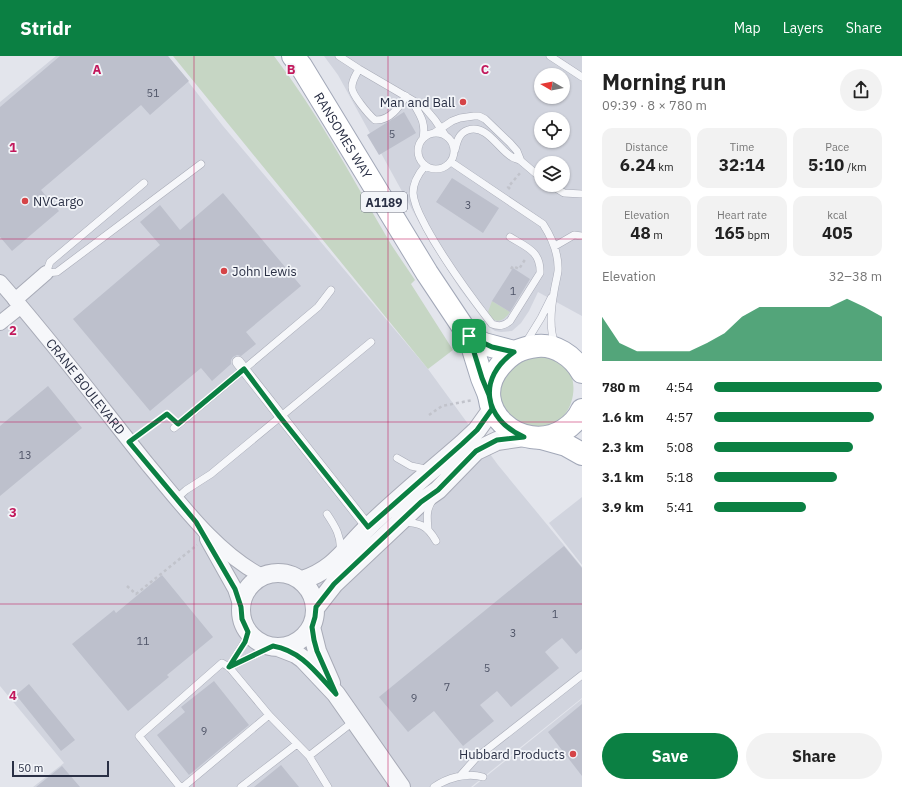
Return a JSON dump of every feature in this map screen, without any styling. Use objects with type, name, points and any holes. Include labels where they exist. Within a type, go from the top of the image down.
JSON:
[{"type":"main road","name":"RANSOMES WAY","points":[[293,56],[309,79],[427,272],[469,336],[482,378],[486,401],[501,422],[514,432],[532,438]]},
{"type":"main road","points":[[469,336],[492,347],[519,350],[539,346],[573,360]]},
{"type":"main road","points":[[486,401],[496,370],[507,357],[519,350]]},
{"type":"main road","points":[[532,438],[557,435],[571,426],[582,410]]},
{"type":"main road","points":[[532,438],[566,445],[582,454]]},
{"type":"street","points":[[0,323],[46,273]]},
{"type":"street","name":"CRANE BOULEVARD","points":[[0,282],[129,442],[196,522],[228,554],[239,563],[262,576]]},
{"type":"street","points":[[241,366],[368,527]]},
{"type":"street","points":[[302,580],[323,571],[339,558],[368,527],[477,430],[486,401]]},
{"type":"street","points":[[316,607],[334,584],[421,502],[438,490],[476,451],[497,440],[532,438]]},
{"type":"street","name":"CRANE BOULEVARD","points":[[196,522],[235,589],[241,607]]},
{"type":"street","points":[[276,647],[288,646],[298,642],[306,635],[312,627],[316,607],[314,597],[302,580],[282,572],[272,572],[262,576],[251,584],[244,594],[241,607],[242,619],[248,632],[254,639],[266,645],[296,654],[303,659],[336,694],[401,787]]},
{"type":"street","points":[[312,627],[317,651],[336,694]]},
{"type":"lane","points":[[340,56],[359,69],[406,96],[426,110],[440,132],[452,143],[454,153]]},
{"type":"lane","points":[[550,56],[582,77]]},
{"type":"lane","points":[[359,69],[352,83],[352,91],[375,120],[381,120],[396,111],[406,96]]},
{"type":"lane","points":[[412,101],[425,126],[423,138],[418,149],[418,156],[425,166],[436,169],[447,166],[451,162],[459,137],[465,131],[475,129],[488,135],[512,157],[521,160],[534,172]]},
{"type":"lane","points":[[423,138],[440,132],[452,121],[466,116],[479,116],[485,119],[518,151],[521,160]]},
{"type":"lane","points":[[451,162],[543,224],[550,234],[555,246],[558,270],[554,292],[552,334],[573,360]]},
{"type":"lane","points":[[144,183],[50,262],[46,273],[57,272],[201,164]]},
{"type":"lane","points":[[425,166],[418,175],[413,192],[417,209],[436,245],[470,296],[492,324],[496,326],[503,325],[510,321],[540,273],[537,256],[531,249],[510,238]]},
{"type":"lane","points":[[562,192],[582,194]]},
{"type":"lane","points":[[555,246],[574,235],[582,236]]},
{"type":"lane","points":[[176,426],[241,366],[318,307],[331,290]]},
{"type":"lane","points":[[519,350],[541,318],[554,292]]},
{"type":"lane","points":[[176,499],[186,490],[211,474],[371,342]]},
{"type":"lane","points":[[396,458],[411,466],[431,471]]},
{"type":"lane","points":[[436,541],[428,529],[427,520],[428,507],[438,490]]},
{"type":"lane","points":[[328,514],[340,537],[341,545],[339,558]]},
{"type":"lane","points":[[400,522],[416,524],[428,529]]},
{"type":"lane","points":[[229,667],[245,642],[248,632]]},
{"type":"lane","points":[[229,667],[276,647]]},
{"type":"lane","points":[[269,715],[182,787],[139,736],[222,663],[229,667],[269,715],[308,756],[328,787]]},
{"type":"lane","points":[[460,776],[476,758],[582,675]]},
{"type":"lane","points":[[308,756],[354,721]]},
{"type":"lane","points":[[242,787],[296,744]]},
{"type":"lane","points":[[434,787],[438,784],[460,776],[475,774],[483,777]]},
{"type":"path","points":[[429,415],[442,406],[486,401]]},
{"type":"path","points":[[129,442],[167,414],[176,426]]},
{"type":"path","points":[[127,586],[136,594],[197,545]]},
{"type":"shaded area","points":[[56,56],[168,56],[223,126],[428,369],[498,465],[582,567],[582,698],[471,787],[33,787],[64,763],[0,686],[0,102]]},
{"type":"shaded area","points":[[324,56],[582,56],[582,316],[538,292],[529,311],[521,323],[512,331],[495,331],[489,327],[460,289],[431,244],[338,75]]},
{"type":"shaded area","points":[[582,497],[582,565],[549,523]]},
{"type":"shaded area","points":[[582,699],[582,787],[473,787]]},
{"type":"green space","points":[[173,56],[274,56],[305,99],[388,240],[415,280],[411,284],[453,350],[428,369]]},
{"type":"green space","points":[[492,301],[510,312],[504,319],[497,321],[491,318],[488,312]]},
{"type":"green space","points":[[545,353],[566,366],[571,374],[573,393],[571,402],[562,418],[554,424],[541,428],[533,428],[515,421],[508,415],[501,403],[499,385],[511,363]]},
{"type":"building","points":[[60,56],[168,56],[189,81],[150,115],[141,105],[41,190],[59,211],[12,251],[0,237],[0,107]]},
{"type":"building","points":[[404,112],[416,133],[379,155],[367,135]]},
{"type":"building","points":[[452,178],[499,208],[483,233],[436,202]]},
{"type":"building","points":[[223,193],[301,286],[246,332],[256,344],[241,356],[237,355],[233,357],[231,364],[212,381],[201,368],[150,411],[73,319],[160,245],[140,222],[160,205],[180,230]]},
{"type":"building","points":[[513,268],[530,279],[510,312],[492,301]]},
{"type":"building","points":[[48,386],[82,428],[0,496],[0,426]]},
{"type":"building","points":[[564,546],[582,568],[582,649],[576,654],[562,638],[553,645],[545,652],[559,668],[511,707],[497,691],[480,705],[494,721],[463,746],[434,711],[408,732],[379,697]]},
{"type":"building","points":[[162,575],[213,637],[167,675],[169,677],[128,711],[72,644],[114,610],[116,613]]},
{"type":"building","points":[[214,681],[249,725],[189,775],[157,735],[185,712],[181,707]]},
{"type":"building","points":[[29,684],[75,740],[61,751],[16,695]]},
{"type":"building","name":"Hubbard Products","points":[[582,704],[582,776],[548,732]]},
{"type":"building","points":[[281,765],[299,787],[254,787]]},
{"type":"building","points":[[62,766],[80,787],[36,787]]},
{"type":"place","name":"Man and Ball","points":[[463,102]]},
{"type":"place","name":"NVCargo","points":[[25,201]]},
{"type":"place","name":"John Lewis","points":[[224,271]]},
{"type":"place","name":"Hubbard Products","points":[[573,754]]},
{"type":"route","points":[[469,336],[489,395],[492,409],[477,430],[368,527],[280,417],[244,369],[178,424],[167,414],[129,442],[196,522],[235,589],[241,607],[242,619],[248,632],[245,642],[229,667],[273,646],[278,647],[296,654],[303,659],[336,694],[317,651],[312,627],[316,607],[324,596],[334,584],[421,502],[438,490],[476,451],[497,440],[524,437],[514,432],[501,422],[492,409],[489,395],[490,386],[496,370],[507,357],[514,352],[492,347],[469,336]]}]
